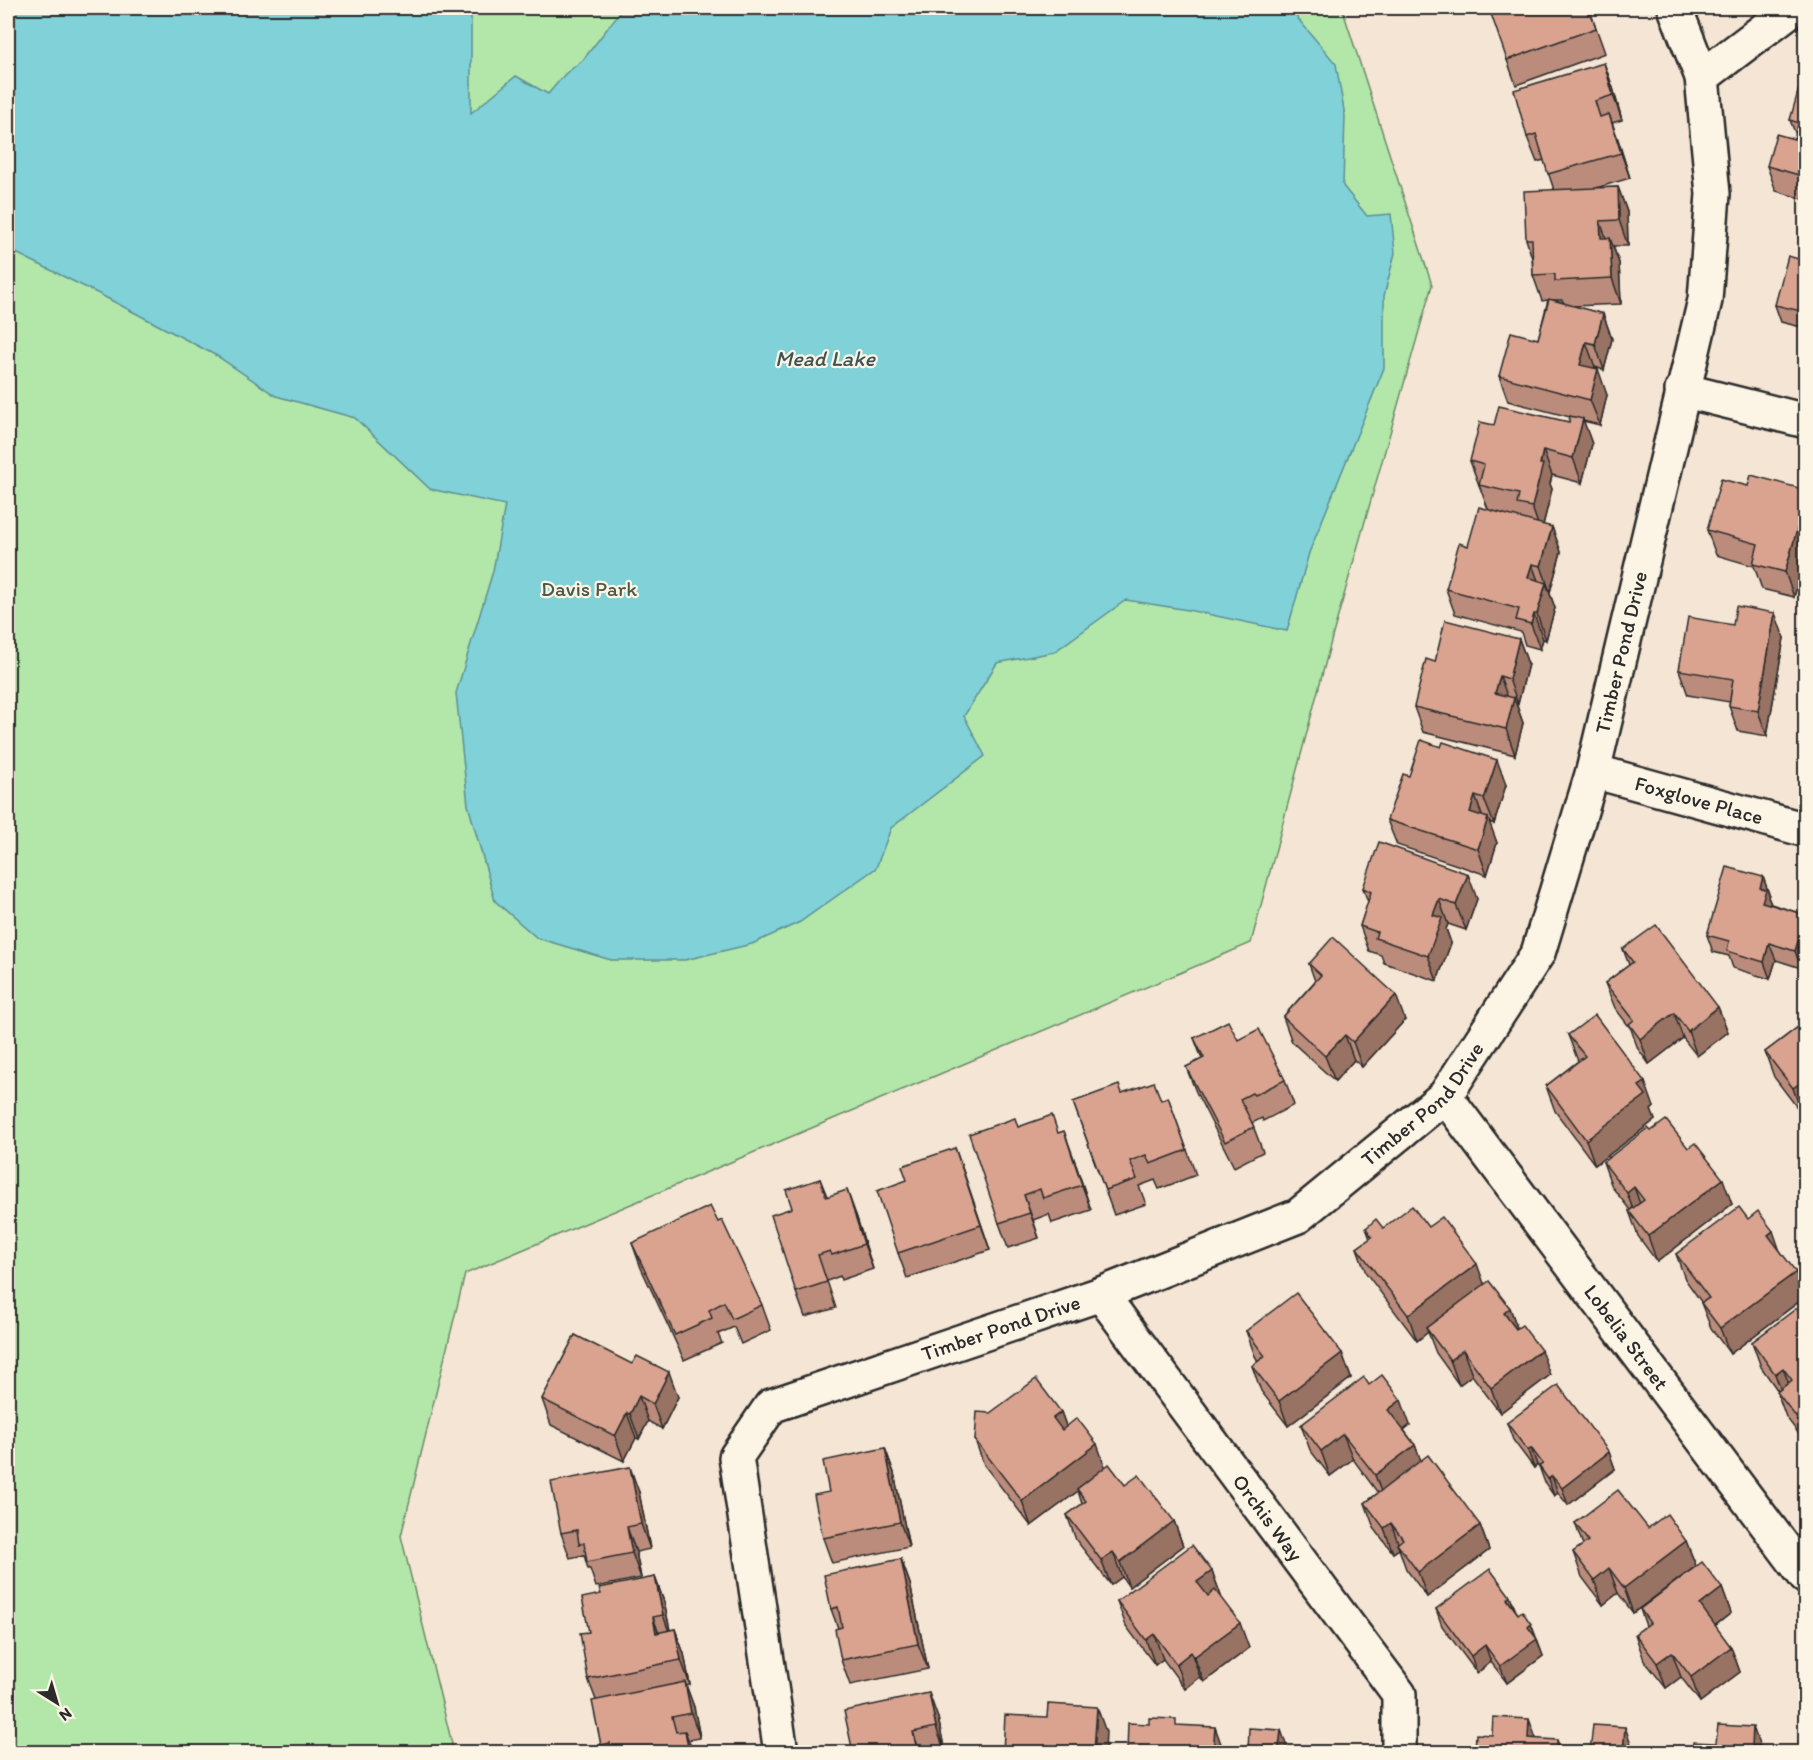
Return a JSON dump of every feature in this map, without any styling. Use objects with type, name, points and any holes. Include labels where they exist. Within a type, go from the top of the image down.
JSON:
[{"type":"street","name":"Timber Pond Drive","points":[[781,1752],[736,1457],[771,1406],[1101,1294],[1298,1216],[1445,1096],[1538,953],[1593,771],[1705,300],[1713,195],[1702,77],[1675,8]]},
{"type":"street","points":[[1702,77],[1793,8]]},
{"type":"street","points":[[1682,390],[1806,421]]},
{"type":"street","name":"Foxglove Place","points":[[1593,771],[1806,830]]},
{"type":"street","name":"Lobelia Street","points":[[1445,1096],[1806,1577]]},
{"type":"street","name":"Orchis Way","points":[[1101,1294],[1399,1694],[1399,1752]]},
{"type":"green space","name":"Davis Park","points":[[8,8],[1342,8],[1432,285],[1333,634],[1251,943],[465,1274],[401,1536],[454,1752],[8,1752]]},
{"type":"water","name":"Mead Lake","points":[[8,8],[466,8],[471,17],[471,113],[516,76],[548,94],[565,74],[583,60],[623,8],[1284,8],[1294,14],[1336,64],[1345,116],[1343,186],[1367,216],[1391,214],[1395,253],[1384,296],[1384,368],[1309,553],[1287,631],[1188,610],[1126,600],[1054,652],[997,663],[964,716],[985,756],[891,828],[876,868],[800,922],[752,944],[685,960],[611,960],[537,938],[495,901],[468,805],[456,693],[493,571],[505,505],[430,489],[355,418],[276,396],[217,356],[8,249]]},
{"type":"building","points":[[1489,8],[1589,8],[1596,28],[1507,60]]},
{"type":"building","points":[[1604,63],[1613,95],[1595,101],[1600,117],[1609,114],[1621,153],[1548,174],[1536,134],[1527,137],[1514,90]]},
{"type":"building","points":[[1801,81],[1806,82],[1806,177],[1767,166],[1776,134],[1794,139],[1799,123],[1790,120]]},
{"type":"building","points":[[1618,187],[1619,220],[1600,221],[1601,238],[1610,238],[1612,278],[1555,281],[1555,274],[1533,275],[1532,239],[1526,239],[1524,191]]},
{"type":"building","points":[[1788,256],[1806,261],[1806,316],[1800,314],[1801,311],[1775,305]]},
{"type":"building","points":[[1549,299],[1603,314],[1595,344],[1586,342],[1580,365],[1598,369],[1590,400],[1499,376],[1511,332],[1538,339]]},
{"type":"building","points":[[1499,406],[1569,422],[1570,416],[1583,419],[1573,458],[1543,450],[1540,464],[1543,464],[1532,507],[1517,504],[1519,494],[1479,485],[1484,465],[1470,461],[1480,422],[1494,425]]},
{"type":"building","points":[[1751,475],[1806,490],[1806,498],[1785,572],[1753,564],[1758,544],[1707,530],[1721,479],[1748,486]]},
{"type":"building","points":[[1479,507],[1552,527],[1541,566],[1532,564],[1528,577],[1546,583],[1537,614],[1534,614],[1531,624],[1516,620],[1519,609],[1446,589],[1459,543],[1468,546]]},
{"type":"building","points":[[1736,606],[1775,613],[1758,711],[1729,706],[1733,679],[1679,670],[1688,617],[1733,625]]},
{"type":"building","points":[[1445,620],[1519,639],[1509,679],[1500,676],[1495,693],[1514,698],[1506,729],[1414,707],[1426,659],[1435,662]]},
{"type":"building","points":[[1421,740],[1441,747],[1443,742],[1497,760],[1484,799],[1475,796],[1470,812],[1488,818],[1478,849],[1387,820],[1403,774],[1409,776]]},
{"type":"building","points":[[1379,842],[1468,874],[1456,905],[1439,899],[1433,915],[1442,918],[1428,956],[1375,938],[1377,932],[1360,926],[1371,892],[1363,888]]},
{"type":"building","points":[[1727,867],[1763,877],[1760,888],[1766,890],[1762,902],[1806,915],[1795,951],[1769,943],[1764,962],[1727,951],[1729,941],[1707,935]]},
{"type":"building","points":[[1656,925],[1718,1007],[1688,1031],[1674,1013],[1640,1039],[1629,1024],[1634,1020],[1605,983],[1633,962],[1623,949]]},
{"type":"building","points":[[1333,937],[1396,995],[1353,1042],[1345,1035],[1325,1056],[1283,1017],[1321,975],[1309,964]]},
{"type":"building","points":[[1595,1015],[1645,1082],[1639,1086],[1646,1095],[1586,1140],[1546,1086],[1585,1056],[1568,1035]]},
{"type":"building","points":[[1228,1021],[1238,1040],[1259,1029],[1285,1080],[1240,1099],[1254,1127],[1225,1142],[1186,1067],[1204,1058],[1194,1038]]},
{"type":"building","points":[[1806,1021],[1806,1090],[1800,1083],[1793,1088],[1765,1052]]},
{"type":"building","points":[[1154,1082],[1161,1100],[1168,1097],[1187,1150],[1150,1164],[1146,1155],[1130,1161],[1137,1179],[1105,1190],[1073,1102],[1119,1085],[1122,1093]]},
{"type":"building","points":[[1052,1115],[1058,1133],[1064,1131],[1082,1185],[1043,1198],[1040,1189],[1024,1195],[1030,1213],[999,1223],[969,1134],[1015,1118],[1018,1127]]},
{"type":"building","points":[[1666,1120],[1688,1148],[1695,1143],[1723,1179],[1648,1236],[1629,1211],[1644,1200],[1634,1187],[1627,1193],[1603,1162],[1648,1128],[1651,1131]]},
{"type":"building","points":[[955,1148],[981,1225],[898,1253],[877,1191],[907,1180],[902,1166]]},
{"type":"building","points":[[820,1179],[826,1197],[847,1190],[864,1244],[832,1255],[830,1251],[818,1255],[827,1282],[796,1292],[771,1215],[792,1208],[786,1190]]},
{"type":"building","points":[[710,1206],[718,1222],[722,1220],[762,1305],[732,1319],[724,1302],[709,1310],[712,1318],[675,1335],[632,1243]]},
{"type":"building","points":[[1412,1206],[1428,1227],[1442,1217],[1477,1264],[1408,1315],[1357,1248],[1372,1237],[1366,1228],[1376,1219],[1383,1228]]},
{"type":"building","points":[[1739,1207],[1748,1219],[1758,1211],[1773,1231],[1768,1235],[1796,1272],[1720,1328],[1701,1303],[1709,1298],[1676,1254]]},
{"type":"building","points":[[1489,1281],[1510,1308],[1504,1313],[1516,1329],[1522,1325],[1541,1350],[1491,1388],[1463,1350],[1450,1360],[1426,1328]]},
{"type":"building","points":[[1296,1293],[1342,1353],[1279,1401],[1252,1366],[1265,1356],[1246,1331]]},
{"type":"building","points":[[1806,1307],[1806,1410],[1796,1417],[1777,1392],[1792,1380],[1783,1368],[1775,1374],[1752,1342],[1797,1308],[1799,1312]]},
{"type":"building","points":[[575,1335],[632,1364],[637,1356],[669,1372],[653,1404],[639,1396],[615,1436],[542,1399]]},
{"type":"building","points":[[1382,1375],[1401,1400],[1388,1410],[1415,1445],[1375,1475],[1343,1434],[1321,1451],[1301,1425],[1364,1377],[1369,1385]]},
{"type":"building","points":[[1036,1379],[1061,1412],[1053,1418],[1062,1430],[1077,1418],[1097,1444],[1022,1501],[975,1440],[977,1412],[990,1413]]},
{"type":"building","points":[[1558,1385],[1609,1452],[1562,1488],[1552,1476],[1548,1479],[1539,1466],[1543,1464],[1531,1448],[1528,1451],[1507,1423]]},
{"type":"building","points":[[885,1448],[900,1522],[823,1538],[814,1495],[829,1492],[823,1461]]},
{"type":"building","points":[[1428,1455],[1480,1525],[1418,1572],[1397,1544],[1403,1539],[1391,1523],[1384,1528],[1365,1503]]},
{"type":"building","points":[[1109,1464],[1125,1485],[1139,1475],[1174,1521],[1120,1562],[1113,1552],[1101,1560],[1067,1515],[1086,1501],[1077,1489]]},
{"type":"building","points":[[630,1467],[641,1524],[627,1527],[632,1553],[587,1562],[584,1543],[579,1544],[577,1530],[561,1533],[551,1482]]},
{"type":"building","points":[[1618,1490],[1648,1528],[1667,1514],[1686,1541],[1624,1588],[1609,1568],[1594,1580],[1573,1552],[1588,1541],[1575,1523]]},
{"type":"building","points":[[1192,1545],[1212,1571],[1197,1582],[1208,1596],[1215,1590],[1240,1623],[1194,1657],[1191,1652],[1176,1664],[1154,1634],[1146,1640],[1117,1601]]},
{"type":"building","points":[[901,1559],[918,1644],[841,1660],[835,1629],[842,1627],[838,1607],[831,1609],[824,1575]]},
{"type":"building","points":[[1702,1562],[1722,1588],[1700,1605],[1731,1647],[1691,1677],[1672,1652],[1657,1663],[1635,1634],[1650,1623],[1640,1609]]},
{"type":"building","points":[[1490,1569],[1510,1596],[1507,1599],[1518,1614],[1522,1611],[1531,1624],[1528,1627],[1537,1639],[1500,1666],[1485,1645],[1471,1656],[1436,1609]]},
{"type":"building","points":[[655,1577],[663,1615],[653,1617],[656,1633],[675,1629],[681,1660],[588,1679],[580,1633],[589,1632],[582,1598],[601,1594],[599,1588]]},
{"type":"building","points":[[685,1682],[691,1713],[672,1717],[676,1732],[685,1731],[689,1752],[612,1752],[610,1743],[601,1745],[592,1701]]},
{"type":"building","points":[[929,1693],[936,1727],[913,1732],[917,1750],[922,1752],[853,1752],[844,1711]]},
{"type":"building","points":[[1048,1704],[1097,1707],[1094,1752],[1003,1752],[1005,1715],[1047,1717]]},
{"type":"building","points":[[1493,1717],[1529,1719],[1528,1738],[1557,1740],[1557,1752],[1475,1752],[1476,1734],[1492,1735]]},
{"type":"building","points":[[1149,1718],[1176,1719],[1176,1725],[1215,1727],[1213,1752],[1127,1752],[1128,1723],[1149,1724]]},
{"type":"building","points":[[1593,1725],[1625,1727],[1623,1752],[1590,1752]]},
{"type":"building","points":[[1718,1725],[1753,1727],[1752,1746],[1774,1747],[1774,1752],[1692,1752],[1693,1742],[1716,1743]]},
{"type":"building","points":[[1249,1728],[1281,1730],[1279,1748],[1320,1750],[1320,1752],[1248,1752]]}]
